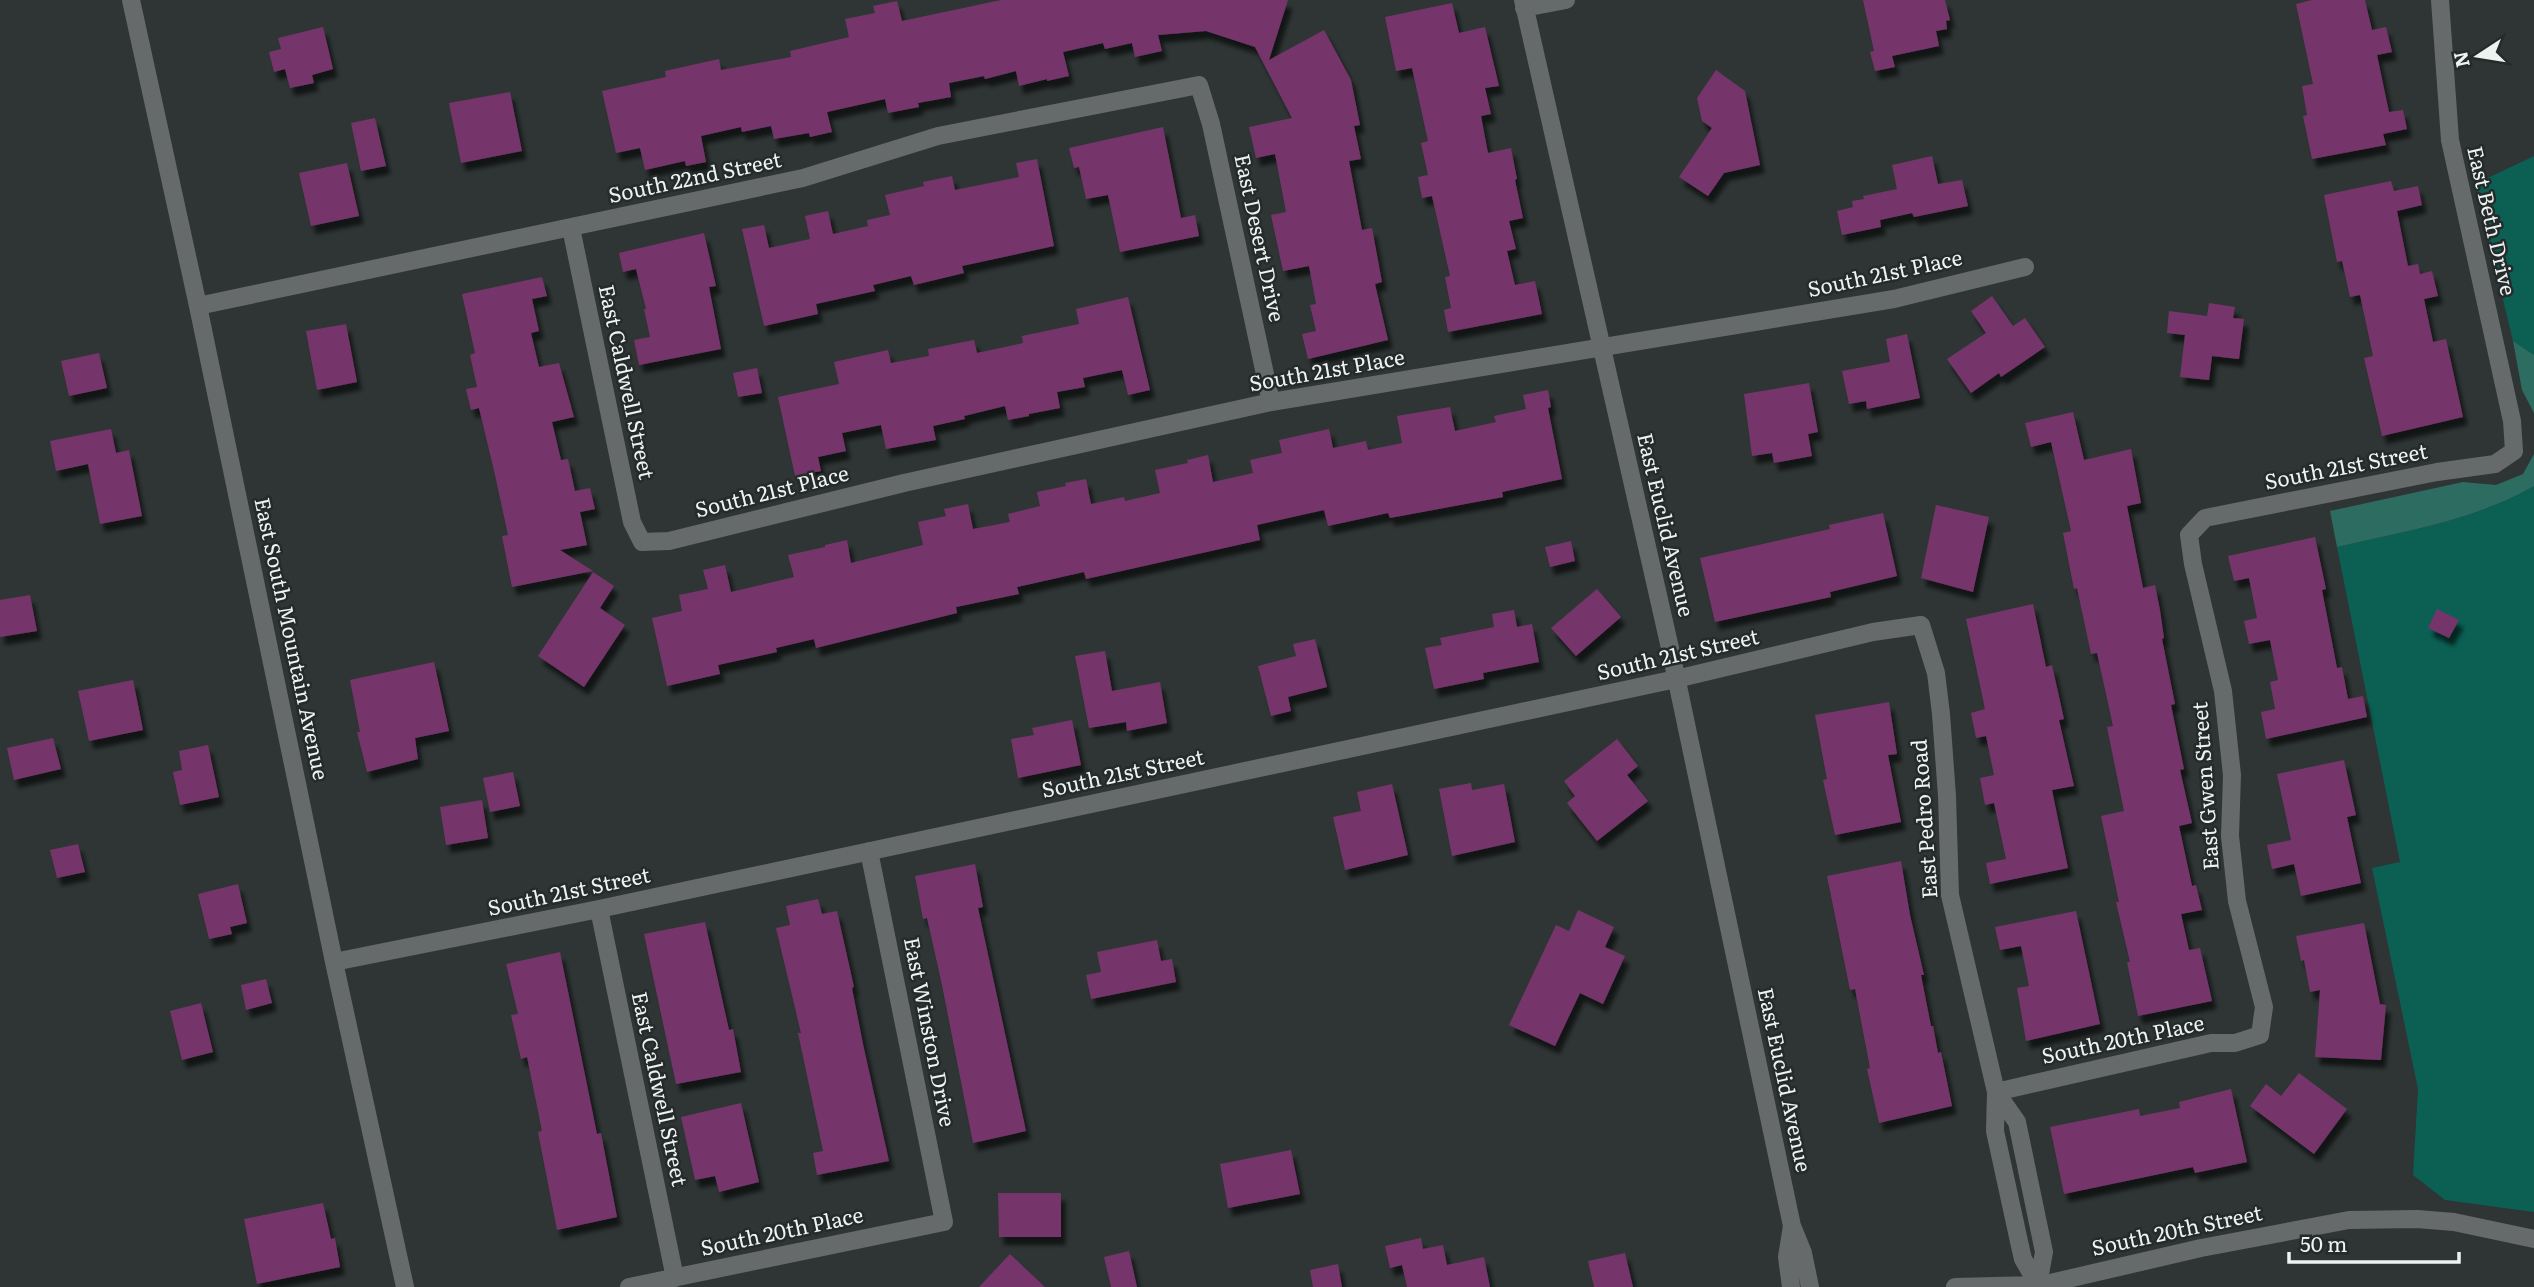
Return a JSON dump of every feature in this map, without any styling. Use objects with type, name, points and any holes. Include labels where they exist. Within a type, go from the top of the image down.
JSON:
[{"type":"street","name":"East South Mountain Avenue","points":[[131,0],[405,1287]]},
{"type":"street","points":[[1523,4],[1566,0]]},
{"type":"street","name":"East Beth Drive","points":[[2440,0],[2450,140],[2512,421],[2514,450]]},
{"type":"street","name":"East Euclid Avenue","points":[[1523,4],[1676,679],[1792,1226],[1803,1253],[1810,1287]]},
{"type":"street","name":"South 22nd Street","points":[[198,306],[803,178],[938,136],[1199,85]]},
{"type":"street","name":"East Desert Drive","points":[[1199,85],[1211,124],[1271,402]]},
{"type":"street","name":"East Caldwell Street","points":[[571,228],[632,522],[642,542]]},
{"type":"street","name":"South 21st Place","points":[[642,542],[669,541],[904,483],[1271,402],[1894,299],[2025,267]]},
{"type":"street","name":"South 21st Street","points":[[2189,534],[2205,518],[2437,472],[2495,464],[2514,450]]},
{"type":"street","name":"East Gwen Street","points":[[2189,534],[2193,564],[2223,691],[2232,775],[2230,836],[2237,901],[2264,1007],[2260,1035]]},
{"type":"street","name":"South 21st Street","points":[[334,962],[599,909],[1676,679],[1874,632],[1921,625]]},
{"type":"street","name":"East Pedro Road","points":[[1921,625],[1936,673],[1941,714],[1950,895],[1996,1092],[1995,1131],[2014,1220],[2023,1259],[2036,1286]]},
{"type":"street","name":"East Winston Drive","points":[[869,851],[944,1222]]},
{"type":"street","name":"East Caldwell Street","points":[[599,909],[675,1278]]},
{"type":"street","name":"South 20th Place","points":[[1996,1092],[2211,1042],[2235,1043],[2260,1035]]},
{"type":"street","name":"South 20th Street","points":[[1955,1287],[2036,1286],[2202,1248],[2349,1220],[2417,1219],[2454,1222],[2534,1239]]},
{"type":"street","name":"South 20th Place","points":[[629,1287],[944,1222]]},
{"type":"street","name":"East Euclid Avenue","points":[[1791,1287],[1787,1257],[1792,1226]]},
{"type":"green space","points":[[2534,156],[2534,355],[2513,341],[2475,184]]},
{"type":"green space","points":[[2513,341],[2534,355],[2534,413],[2522,390]]},
{"type":"green space","points":[[2534,454],[2534,486],[2511,498],[2438,524],[2337,547],[2330,511],[2463,482],[2496,485],[2523,474]]},
{"type":"green space","points":[[2534,486],[2534,1212],[2445,1200],[2413,1175],[2418,1089],[2372,868],[2400,862],[2337,547],[2463,516],[2511,498]]},
{"type":"building","points":[[1001,0],[1288,0],[1269,60],[1324,30],[1351,80],[1360,125],[1354,126],[1361,159],[1349,161],[1362,230],[1372,228],[1382,282],[1375,284],[1388,340],[1308,359],[1302,334],[1316,331],[1310,305],[1316,304],[1309,266],[1283,271],[1271,215],[1286,212],[1275,154],[1256,158],[1249,127],[1292,118],[1255,47],[1206,31],[1158,35],[1162,51],[1135,57],[1132,43],[1105,49],[1103,43],[1063,52],[1069,76],[1047,81],[1019,86],[1016,71],[985,79],[984,76],[949,83],[951,97],[918,103],[919,107],[888,113],[885,99],[827,112],[832,132],[810,137],[809,133],[774,139],[771,126],[742,132],[741,127],[701,136],[706,162],[686,166],[685,161],[645,170],[640,148],[616,153],[602,91],[666,77],[665,71],[719,59],[721,70],[791,57],[790,51],[849,37],[845,19],[875,13],[873,6],[897,1],[902,21]]},
{"type":"building","points":[[1863,0],[1945,0],[1950,20],[1946,21],[1947,29],[1936,31],[1939,46],[1892,56],[1895,67],[1875,71],[1870,52],[1874,51]]},
{"type":"building","points":[[2312,0],[2365,0],[2372,30],[2386,27],[2392,52],[2377,55],[2389,112],[2403,110],[2407,129],[2383,134],[2386,145],[2312,159],[2303,116],[2307,115],[2302,86],[2313,84],[2296,4]]},
{"type":"building","points":[[1452,3],[1459,33],[1485,27],[1499,86],[1485,88],[1491,114],[1481,116],[1488,153],[1511,148],[1523,218],[1509,221],[1516,249],[1507,251],[1515,285],[1535,281],[1542,314],[1448,332],[1444,310],[1451,308],[1445,277],[1450,276],[1432,196],[1422,198],[1418,177],[1428,175],[1421,143],[1428,141],[1412,68],[1396,71],[1385,17]]},
{"type":"building","points":[[323,27],[333,69],[312,75],[314,83],[290,88],[285,69],[274,72],[269,52],[281,49],[278,38]]},
{"type":"building","points":[[1716,70],[1745,91],[1760,165],[1724,173],[1708,196],[1679,177],[1712,128],[1702,121],[1697,98]]},
{"type":"building","points":[[510,92],[522,151],[461,163],[449,103]]},
{"type":"building","points":[[375,118],[386,166],[361,171],[351,123]]},
{"type":"building","points":[[1163,127],[1181,218],[1195,215],[1199,236],[1120,252],[1108,195],[1086,199],[1079,167],[1074,168],[1069,148]]},
{"type":"building","points":[[1932,156],[1938,184],[1962,180],[1968,206],[1914,217],[1912,213],[1880,220],[1881,227],[1842,235],[1837,211],[1853,207],[1852,201],[1864,199],[1863,196],[1897,189],[1892,165]]},
{"type":"building","points":[[1037,159],[1054,246],[962,266],[964,273],[914,285],[911,276],[873,285],[875,291],[816,304],[818,314],[764,326],[742,229],[764,225],[769,248],[810,239],[805,216],[828,211],[833,234],[868,226],[867,220],[890,215],[885,195],[924,186],[923,182],[952,176],[955,190],[1019,177],[1016,163]]},
{"type":"building","points":[[347,163],[359,216],[311,226],[299,173]]},
{"type":"building","points":[[2391,181],[2394,191],[2418,186],[2422,205],[2397,211],[2408,266],[2418,264],[2420,274],[2432,271],[2438,296],[2424,299],[2433,342],[2446,339],[2463,417],[2382,436],[2364,358],[2373,356],[2360,295],[2350,297],[2342,261],[2337,262],[2324,195]]},
{"type":"building","points":[[704,233],[716,286],[709,287],[721,349],[639,365],[634,340],[650,337],[646,309],[636,269],[623,272],[619,253]]},
{"type":"building","points":[[542,277],[547,296],[532,299],[539,331],[531,333],[539,367],[559,363],[574,417],[552,422],[561,460],[568,459],[575,491],[590,488],[595,509],[580,512],[587,545],[560,550],[593,571],[512,587],[502,536],[508,535],[495,475],[479,408],[471,410],[466,389],[477,387],[470,355],[475,353],[462,294]]},
{"type":"building","points":[[1992,296],[2013,326],[2025,318],[2045,347],[2001,377],[1999,373],[1971,393],[1947,359],[1986,333],[1971,311]]},
{"type":"building","points":[[1128,297],[1150,390],[1128,395],[1122,370],[1083,378],[1085,387],[1057,392],[1060,408],[1008,420],[1005,406],[933,426],[936,440],[886,449],[881,425],[842,433],[846,451],[818,457],[821,471],[795,476],[778,397],[839,384],[834,362],[888,350],[891,363],[929,356],[928,349],[974,340],[977,353],[1023,343],[1022,336],[1079,324],[1076,309]]},
{"type":"building","points":[[2209,303],[2235,307],[2233,318],[2244,319],[2239,359],[2212,356],[2209,380],[2180,377],[2185,335],[2167,333],[2169,311],[2207,316]]},
{"type":"building","points":[[346,324],[357,382],[317,390],[306,331]]},
{"type":"building","points":[[1907,334],[1920,398],[1867,409],[1866,401],[1849,404],[1842,371],[1890,362],[1886,339]]},
{"type":"building","points":[[99,353],[107,388],[69,396],[61,361]]},
{"type":"building","points":[[757,368],[762,393],[738,397],[733,373]]},
{"type":"building","points":[[1809,383],[1818,432],[1808,434],[1812,456],[1774,463],[1772,453],[1752,456],[1744,394]]},
{"type":"building","points":[[1548,390],[1551,407],[1548,408],[1562,479],[1502,492],[1503,497],[1390,518],[1388,513],[1328,526],[1324,510],[1257,525],[1260,540],[1086,579],[1084,572],[1017,587],[1019,594],[956,607],[957,613],[816,648],[814,639],[776,648],[777,652],[718,665],[720,674],[667,686],[652,618],[682,611],[679,595],[708,589],[703,570],[725,565],[731,592],[794,577],[788,555],[825,545],[847,540],[851,563],[923,545],[918,522],[946,516],[944,509],[968,504],[973,529],[1010,522],[1008,514],[1040,506],[1037,492],[1086,479],[1091,504],[1124,497],[1125,501],[1160,493],[1155,470],[1188,463],[1187,460],[1208,455],[1213,482],[1253,473],[1250,460],[1282,453],[1279,440],[1329,429],[1333,448],[1366,441],[1368,450],[1402,443],[1397,416],[1450,407],[1455,431],[1496,422],[1494,416],[1526,409],[1523,395]]},
{"type":"building","points":[[2073,412],[2084,460],[2131,449],[2141,503],[2127,506],[2143,588],[2155,585],[2160,610],[2162,639],[2175,704],[2171,705],[2184,769],[2180,770],[2192,823],[2179,826],[2192,886],[2196,885],[2202,910],[2181,914],[2189,950],[2200,948],[2212,1001],[2138,1016],[2101,816],[2124,811],[2107,727],[2113,726],[2097,653],[2091,654],[2077,588],[2074,589],[2063,533],[2071,531],[2051,442],[2031,447],[2025,423]]},
{"type":"building","points":[[111,429],[116,453],[129,450],[142,516],[100,524],[88,464],[56,471],[50,441]]},
{"type":"building","points":[[1936,505],[1989,517],[1973,592],[1921,578]]},
{"type":"building","points":[[1883,513],[1897,576],[1830,592],[1831,597],[1715,622],[1700,558],[1830,529],[1829,525]]},
{"type":"building","points":[[2315,537],[2326,589],[2322,590],[2337,668],[2342,667],[2348,699],[2363,696],[2367,717],[2266,739],[2261,712],[2275,709],[2270,682],[2278,680],[2270,640],[2249,644],[2244,621],[2257,618],[2249,578],[2234,581],[2228,556]]},
{"type":"building","points":[[1571,541],[1575,561],[1550,567],[1545,547]]},
{"type":"building","points":[[593,572],[614,586],[600,608],[625,625],[584,687],[538,656]]},
{"type":"building","points":[[1597,589],[1621,617],[1576,656],[1551,628]]},
{"type":"building","points":[[30,595],[37,631],[0,637],[0,600]]},
{"type":"building","points":[[2033,604],[2046,667],[2052,665],[2064,719],[2059,720],[2074,786],[2052,790],[2068,868],[1990,884],[1986,863],[2006,859],[1994,803],[1985,805],[1980,778],[1994,775],[1986,736],[1976,738],[1971,713],[1985,709],[1966,619]]},
{"type":"building","points":[[2437,609],[2459,620],[2449,638],[2428,628]]},
{"type":"building","points":[[1514,610],[1517,627],[1532,624],[1539,662],[1483,673],[1484,679],[1434,689],[1425,648],[1442,645],[1440,638],[1494,627],[1492,614]]},
{"type":"building","points":[[1315,639],[1327,687],[1288,697],[1291,711],[1271,716],[1258,666],[1296,656],[1293,644]]},
{"type":"building","points":[[1105,651],[1112,691],[1160,682],[1167,723],[1127,731],[1126,722],[1089,728],[1075,656]]},
{"type":"building","points":[[434,662],[449,731],[415,738],[418,759],[367,772],[357,732],[360,732],[350,680]]},
{"type":"building","points":[[133,680],[143,730],[89,741],[78,691]]},
{"type":"building","points":[[1889,702],[1897,754],[1888,755],[1901,822],[1835,835],[1823,780],[1827,779],[1815,715]]},
{"type":"building","points":[[1072,720],[1081,765],[1018,778],[1011,739],[1034,735],[1032,728]]},
{"type":"building","points":[[53,738],[61,769],[14,780],[7,748]]},
{"type":"building","points":[[1617,739],[1638,766],[1627,775],[1648,801],[1597,841],[1567,803],[1575,796],[1564,781]]},
{"type":"building","points":[[208,745],[219,797],[180,805],[173,772],[182,770],[179,751]]},
{"type":"building","points":[[2344,760],[2356,815],[2347,817],[2361,883],[2301,896],[2294,864],[2272,869],[2267,845],[2291,840],[2277,774]]},
{"type":"building","points":[[513,772],[520,806],[490,812],[483,778]]},
{"type":"building","points":[[1471,783],[1472,790],[1504,784],[1515,842],[1452,856],[1439,789]]},
{"type":"building","points":[[1392,784],[1408,855],[1345,870],[1333,817],[1361,811],[1357,792]]},
{"type":"building","points":[[482,800],[488,838],[446,845],[440,807]]},
{"type":"building","points":[[78,844],[85,872],[57,878],[50,850]]},
{"type":"building","points":[[1901,861],[1924,975],[1921,975],[1931,1026],[1938,1053],[1941,1052],[1952,1106],[1879,1123],[1867,1069],[1870,1068],[1855,989],[1850,990],[1827,876]]},
{"type":"building","points":[[975,864],[983,907],[978,908],[1026,1131],[973,1143],[942,985],[927,918],[923,919],[915,876]]},
{"type":"building","points":[[238,884],[247,923],[230,927],[232,934],[209,939],[198,894]]},
{"type":"building","points":[[818,899],[822,914],[837,911],[889,1161],[817,1175],[813,1153],[823,1151],[798,1033],[801,1033],[776,928],[790,925],[786,906]]},
{"type":"building","points":[[1578,910],[1614,927],[1605,947],[1625,956],[1603,1004],[1580,993],[1555,1046],[1509,1025],[1556,925],[1569,931]]},
{"type":"building","points":[[2076,911],[2100,1024],[2026,1041],[2017,988],[2029,986],[2021,946],[2000,950],[1995,927]]},
{"type":"building","points":[[705,922],[729,1030],[733,1029],[741,1072],[676,1084],[644,934]]},
{"type":"building","points":[[2364,923],[2380,1004],[2386,1005],[2381,1060],[2315,1057],[2320,990],[2310,992],[2296,936]]},
{"type":"building","points":[[1157,940],[1161,961],[1172,959],[1176,982],[1091,999],[1086,975],[1101,972],[1097,952]]},
{"type":"building","points":[[560,952],[617,1217],[557,1230],[538,1132],[542,1131],[527,1057],[521,1059],[511,1015],[518,1014],[506,964]]},
{"type":"building","points":[[266,979],[272,1003],[246,1010],[241,985]]},
{"type":"building","points":[[201,1003],[213,1052],[182,1060],[170,1011]]},
{"type":"building","points":[[2299,1073],[2347,1109],[2314,1154],[2250,1106],[2266,1084],[2281,1096]]},
{"type":"building","points":[[2231,1089],[2247,1162],[2195,1173],[2193,1167],[2064,1194],[2050,1127],[2139,1109],[2140,1116],[2180,1108],[2179,1102]]},
{"type":"building","points":[[741,1103],[759,1182],[719,1192],[715,1176],[695,1180],[681,1117]]},
{"type":"building","points":[[1291,1150],[1300,1194],[1228,1208],[1220,1164]]},
{"type":"building","points":[[998,1193],[1061,1193],[1061,1237],[999,1237]]},
{"type":"building","points":[[323,1203],[331,1239],[335,1238],[340,1267],[257,1284],[244,1219]]},
{"type":"building","points":[[1421,1238],[1423,1249],[1443,1245],[1447,1265],[1484,1257],[1490,1287],[1407,1287],[1402,1265],[1390,1268],[1385,1246]]},
{"type":"building","points":[[1129,1251],[1137,1287],[1111,1287],[1104,1257]]},
{"type":"building","points":[[1625,1253],[1633,1287],[1594,1287],[1588,1261]]},
{"type":"building","points":[[1010,1254],[1045,1287],[979,1287]]},
{"type":"building","points":[[1338,1264],[1342,1287],[1313,1287],[1310,1270]]}]
